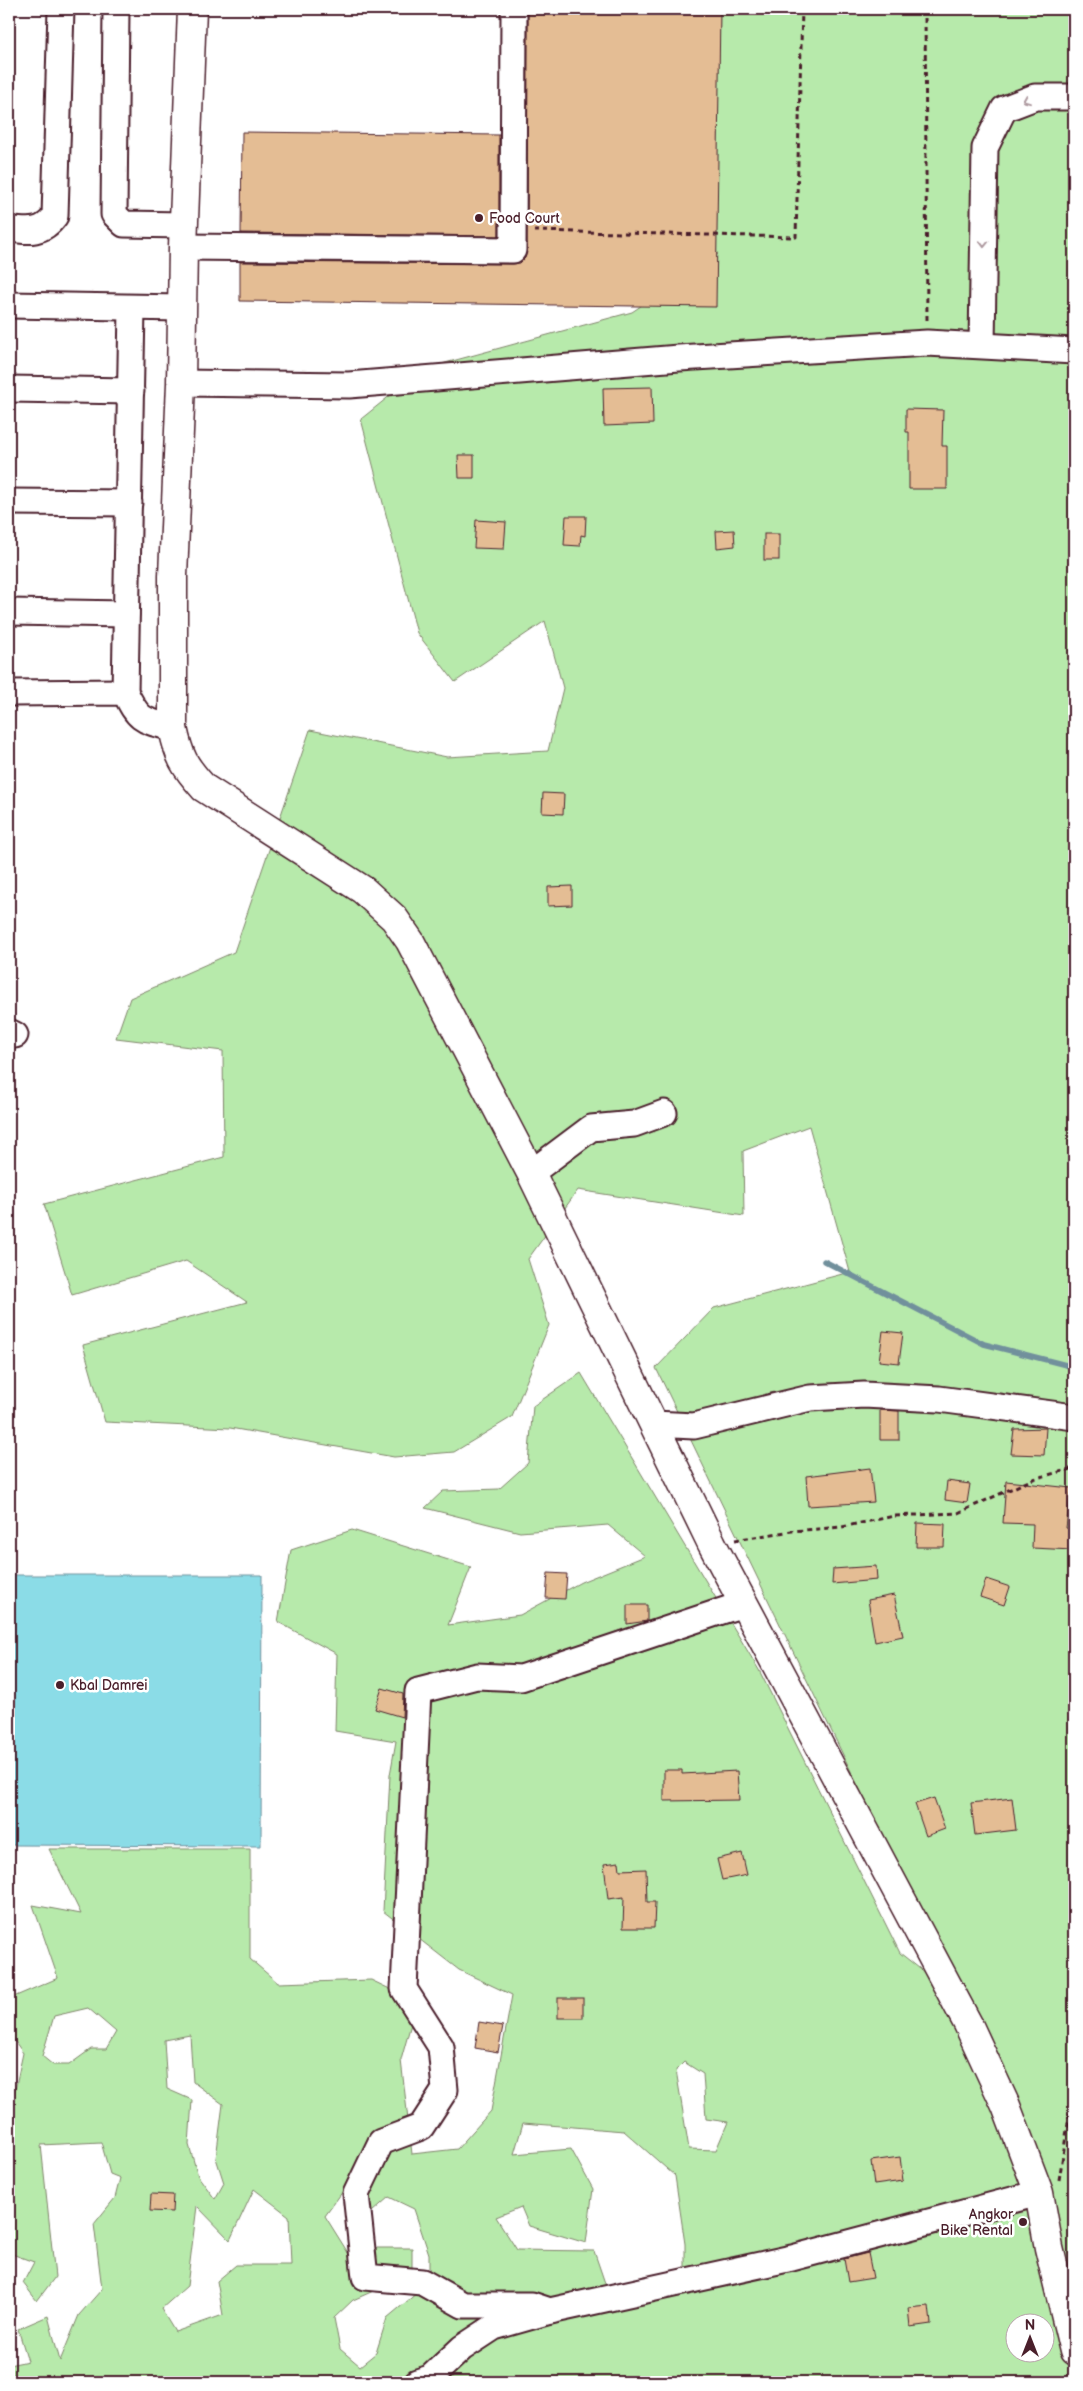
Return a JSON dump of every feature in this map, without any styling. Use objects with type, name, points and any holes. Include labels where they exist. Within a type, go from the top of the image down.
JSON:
[{"type":"main road","points":[[192,9],[183,236],[181,383],[173,576],[173,728],[177,748],[185,767],[204,788],[363,890],[394,918],[410,941],[531,1173],[712,1544],[968,2024],[1006,2106],[1049,2187],[1048,2248],[1074,2351]]},
{"type":"street","points":[[9,229],[32,231],[47,227],[55,216],[61,9]]},
{"type":"street","points":[[116,9],[114,214],[124,224],[183,236],[513,250],[514,9]]},
{"type":"street","points":[[982,345],[985,148],[1004,109],[1036,97],[1074,97]]},
{"type":"street","points":[[9,305],[182,308]]},
{"type":"street","points":[[132,308],[125,692],[136,714],[148,722],[173,728]]},
{"type":"street","points":[[181,383],[349,385],[679,358],[927,343],[1074,351]]},
{"type":"street","points":[[9,389],[131,391]]},
{"type":"street","points":[[9,502],[129,503]]},
{"type":"street","points":[[9,612],[126,614]]},
{"type":"street","points":[[9,693],[125,692]]},
{"type":"street","points":[[531,1173],[591,1128],[634,1124],[664,1113]]},
{"type":"street","points":[[654,1424],[694,1426],[810,1398],[864,1395],[939,1399],[1074,1417]]},
{"type":"street","points":[[550,2311],[532,2305],[463,2305],[422,2282],[365,2277],[356,2194],[382,2142],[421,2127],[445,2090],[441,2047],[404,1989],[418,1690],[477,1676],[521,1678],[743,1604]]},
{"type":"street","points":[[417,2382],[430,2378],[462,2348],[494,2327],[550,2311],[792,2258],[1049,2187]]},
{"type":"path","points":[[513,231],[796,237],[802,9]]},
{"type":"path","points":[[925,9],[927,343]]},
{"type":"path","points":[[712,1544],[792,1531],[842,1528],[894,1516],[958,1513],[1033,1479],[1074,1468]]},
{"type":"path","points":[[1049,2187],[1074,2086]]},
{"type":"green space","points":[[718,9],[1074,9],[1074,2382],[9,2382],[9,2365],[28,2361],[18,2329],[48,2316],[60,2361],[79,2315],[102,2289],[94,2224],[115,2198],[120,2178],[110,2174],[101,2142],[41,2145],[55,2277],[37,2301],[23,2283],[34,2262],[9,2253],[9,2109],[11,2108],[23,2053],[9,2033],[9,1999],[58,1978],[33,1905],[81,1914],[49,1849],[250,1849],[250,1959],[278,1983],[371,1980],[417,2002],[401,2060],[412,2154],[457,2149],[491,2111],[512,1995],[459,1970],[383,1911],[390,1775],[396,1741],[335,1731],[337,1654],[278,1622],[291,1550],[352,1530],[471,1567],[448,1625],[520,1615],[581,1582],[645,1556],[608,1525],[520,1532],[425,1508],[443,1491],[499,1489],[528,1463],[533,1406],[581,1373],[759,1670],[900,1953],[963,2003],[656,1368],[714,1308],[850,1272],[809,1126],[743,1151],[744,1216],[578,1190],[528,1259],[549,1325],[512,1417],[454,1452],[394,1457],[230,1428],[105,1422],[83,1345],[247,1302],[186,1261],[72,1295],[44,1204],[224,1157],[223,1051],[116,1038],[130,998],[234,952],[310,730],[447,757],[548,751],[563,688],[545,621],[455,682],[417,633],[361,419],[423,369],[632,312],[718,254],[593,173],[600,59]],"holes":[[[88,2008],[116,2032],[106,2049],[91,2049],[69,2065],[53,2065],[42,2056],[54,2016]],[[190,2035],[193,2082],[223,2104],[216,2158],[224,2183],[215,2199],[198,2176],[189,2145],[192,2100],[167,2089],[164,2040]],[[684,2062],[703,2074],[706,2119],[728,2122],[716,2150],[689,2149],[676,2070]],[[523,2123],[624,2131],[675,2176],[685,2244],[685,2275],[607,2289],[594,2251],[517,2250],[496,2217],[521,2207],[529,2226],[586,2243],[593,2189],[571,2149],[514,2154]],[[254,2189],[289,2216],[291,2265],[236,2265],[217,2281],[223,2315],[175,2332],[161,2309],[187,2286],[197,2206],[230,2240]],[[343,2191],[364,2219],[389,2197],[414,2209],[429,2254],[429,2283],[387,2318],[376,2353],[360,2366],[340,2349],[334,2318],[353,2300],[412,2274],[412,2248],[372,2248],[350,2256],[325,2216]]]},
{"type":"water","points":[[9,1575],[262,1575],[261,1846],[9,1845]]},
{"type":"building","points":[[528,9],[720,9],[716,307],[240,301],[240,262],[513,264],[520,263],[525,258],[527,250]]},
{"type":"building","points":[[242,132],[499,135],[499,236],[241,233]]},
{"type":"building","points":[[652,387],[653,424],[604,426],[603,388]]},
{"type":"building","points":[[906,409],[943,410],[942,446],[947,446],[947,489],[909,489],[909,432],[906,432]]},
{"type":"building","points":[[458,455],[474,455],[474,478],[459,478]]},
{"type":"building","points":[[566,516],[586,516],[585,536],[581,535],[580,546],[564,545]]},
{"type":"building","points":[[476,520],[506,522],[504,549],[474,548]]},
{"type":"building","points":[[734,530],[735,546],[717,548],[716,531]]},
{"type":"building","points":[[764,534],[779,534],[779,560],[764,560]]},
{"type":"building","points":[[543,793],[564,794],[563,814],[542,813]]},
{"type":"building","points":[[572,886],[572,905],[548,906],[548,887]]},
{"type":"building","points":[[883,1331],[903,1333],[899,1363],[879,1361]]},
{"type":"building","points":[[880,1410],[899,1411],[899,1440],[880,1440]]},
{"type":"building","points":[[1046,1428],[1044,1455],[1011,1454],[1014,1429]]},
{"type":"building","points":[[870,1468],[874,1502],[808,1506],[806,1476]]},
{"type":"building","points":[[947,1481],[970,1484],[967,1503],[945,1500]]},
{"type":"building","points":[[1006,1481],[1071,1488],[1066,1528],[1074,1529],[1073,1550],[1032,1548],[1033,1524],[1003,1523]]},
{"type":"building","points":[[917,1523],[945,1524],[944,1547],[916,1547]]},
{"type":"building","points":[[876,1566],[877,1580],[832,1584],[833,1569]]},
{"type":"building","points":[[548,1573],[567,1574],[565,1599],[546,1598]]},
{"type":"building","points":[[986,1579],[1010,1587],[1004,1605],[980,1597]]},
{"type":"building","points":[[894,1595],[903,1636],[875,1642],[868,1600]]},
{"type":"building","points":[[627,1605],[647,1605],[647,1621],[627,1624]]},
{"type":"building","points":[[382,1688],[403,1694],[402,1717],[375,1709]]},
{"type":"building","points":[[664,1770],[682,1770],[682,1774],[737,1771],[739,1800],[664,1801]]},
{"type":"building","points":[[934,1798],[945,1829],[926,1836],[915,1804]]},
{"type":"building","points":[[1012,1798],[1016,1830],[975,1835],[971,1803]]},
{"type":"building","points":[[742,1853],[747,1875],[722,1880],[717,1859]]},
{"type":"building","points":[[619,1862],[620,1870],[646,1869],[647,1902],[655,1902],[654,1928],[623,1928],[624,1897],[608,1899],[604,1864]]},
{"type":"building","points":[[558,1998],[583,1998],[583,2018],[558,2018]]},
{"type":"building","points":[[479,2022],[503,2026],[498,2052],[475,2048]]},
{"type":"building","points":[[900,2157],[903,2181],[874,2185],[871,2161]]},
{"type":"building","points":[[151,2194],[173,2195],[172,2212],[150,2211]]},
{"type":"building","points":[[868,2253],[873,2278],[848,2282],[844,2259]]},
{"type":"building","points":[[929,2306],[931,2324],[910,2327],[908,2308]]},
{"type":"waterway","points":[[824,1261],[984,1344],[1074,1367]]},
{"type":"place","name":"Food Court","points":[[479,218]]},
{"type":"place","name":"Kbal Damrei","points":[[60,1685]]},
{"type":"place","name":"Angkor Bike Rental","points":[[1023,2222]]}]
